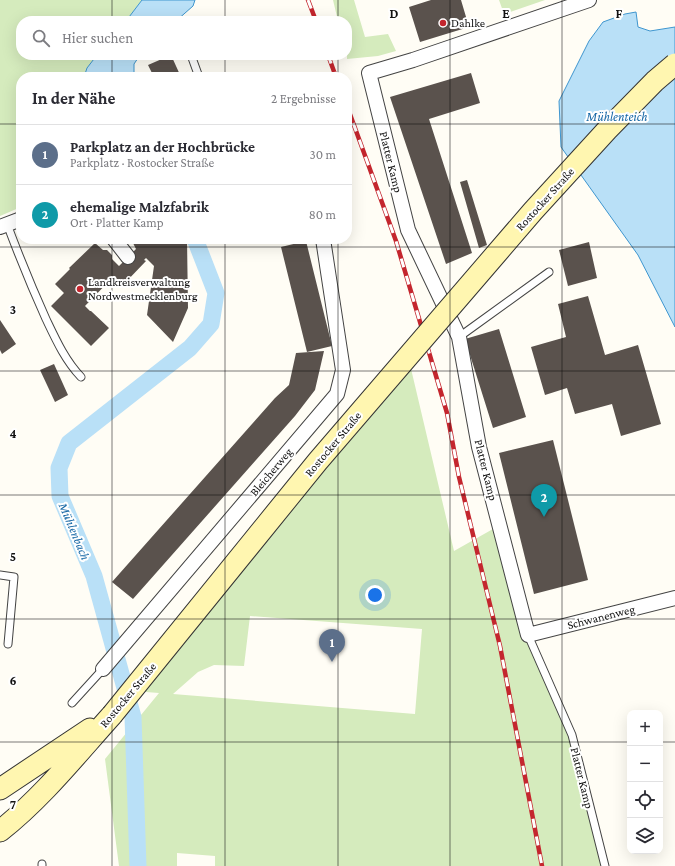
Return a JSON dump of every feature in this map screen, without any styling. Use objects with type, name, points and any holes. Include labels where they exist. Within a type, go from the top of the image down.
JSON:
[{"type":"main road","name":"Rostocker Straße","points":[[0,831],[26,808],[57,776],[112,715],[318,461],[528,217],[607,130],[655,81],[675,64]]},
{"type":"main road","points":[[0,789],[112,715]]},
{"type":"street","name":"Platter Kamp","points":[[528,635],[479,446],[459,337],[408,230],[369,73],[413,60],[589,0]]},
{"type":"street","points":[[4,225],[16,221]]},
{"type":"street","points":[[118,244],[128,257]]},
{"type":"street","name":"Bleicherweg","points":[[103,669],[337,394],[343,370],[324,244]]},
{"type":"street","name":"Schwanenweg","points":[[528,635],[675,598]]},
{"type":"lane","points":[[193,60],[197,72]]},
{"type":"lane","points":[[4,225],[61,351],[72,368],[81,377]]},
{"type":"lane","points":[[459,337],[549,272]]},
{"type":"lane","points":[[0,575],[14,577],[8,644]]},
{"type":"lane","name":"Platter Kamp","points":[[528,635],[572,735],[605,866]]},
{"type":"lane","points":[[72,703],[103,669]]},
{"type":"green space","points":[[0,0],[195,0],[193,6],[182,16],[16,16],[16,60],[137,60],[134,64],[134,72],[16,72],[16,209],[0,216]]},
{"type":"green space","points":[[333,0],[354,0],[365,37],[388,34],[396,51],[378,56],[352,59],[352,16],[337,16]]},
{"type":"green space","points":[[499,0],[545,0],[504,14]]},
{"type":"green space","points":[[408,356],[454,551],[500,525],[528,635],[572,735],[605,866],[215,866],[215,856],[177,853],[177,866],[119,866],[105,759],[159,693],[133,691]],"holes":[[[250,616],[422,629],[415,714],[173,694],[198,672],[214,665],[244,666]]]},
{"type":"water","points":[[142,0],[195,0],[193,6],[182,16],[130,16]]},
{"type":"water","name":"Mühlenteich","points":[[636,12],[638,27],[650,31],[675,27],[675,327],[638,255],[561,147],[559,101],[589,41],[603,22],[625,14]]},
{"type":"water","points":[[93,60],[137,60],[134,64],[134,72],[86,72]]},
{"type":"building","points":[[431,0],[461,0],[469,27],[420,42],[409,7]]},
{"type":"building","points":[[160,60],[173,60],[179,72],[152,72],[148,65]]},
{"type":"building","points":[[471,73],[480,103],[429,119],[472,253],[446,264],[390,97]]},
{"type":"building","points":[[467,180],[487,245],[479,248],[460,182]]},
{"type":"building","points":[[589,242],[597,278],[568,286],[559,250]]},
{"type":"building","name":"Landkreisverwaltung Nordwestmecklenburg","points":[[94,244],[96,244],[103,250],[107,250],[112,255],[112,259],[119,266],[136,249],[134,244],[187,244],[188,308],[173,342],[147,315],[154,266],[146,258],[144,260],[146,261],[123,285],[114,276],[85,306],[109,328],[91,346],[51,306],[64,293],[55,284]]},
{"type":"building","points":[[294,244],[307,244],[332,346],[307,352],[281,247]]},
{"type":"building","points":[[588,296],[605,355],[638,345],[661,424],[621,436],[612,404],[575,414],[567,388],[545,395],[531,347],[566,337],[558,304]]},
{"type":"building","points":[[0,320],[16,344],[2,354],[0,350]]},
{"type":"building","points":[[499,329],[526,417],[493,428],[465,339]]},
{"type":"building","points":[[324,351],[315,390],[295,416],[133,599],[112,582],[275,398],[289,385],[296,353]]},
{"type":"building","points":[[54,364],[68,395],[55,402],[40,370]]},
{"type":"building","points":[[553,440],[588,580],[534,594],[499,453]]},
{"type":"waterway","name":"Mühlenbach","points":[[138,866],[133,717],[94,576],[60,496],[59,468],[69,443],[190,348],[211,324],[216,293],[197,244]]},
{"type":"railway","points":[[308,0],[314,16]]},
{"type":"railway","points":[[330,60],[334,72]]},
{"type":"railway","points":[[352,120],[396,241],[447,413],[459,477],[500,646],[542,866]]},
{"type":"place","name":"Dahlke","points":[[443,23]]},
{"type":"place","name":"Landkreisverwaltung Nordwestmecklenburg","points":[[80,289]]},
{"type":"place","name":"ehemalige Malzfabrik","points":[[544,517]]},
{"type":"place","name":"Parkplatz an der Hochbrücke","points":[[332,662]]}]
